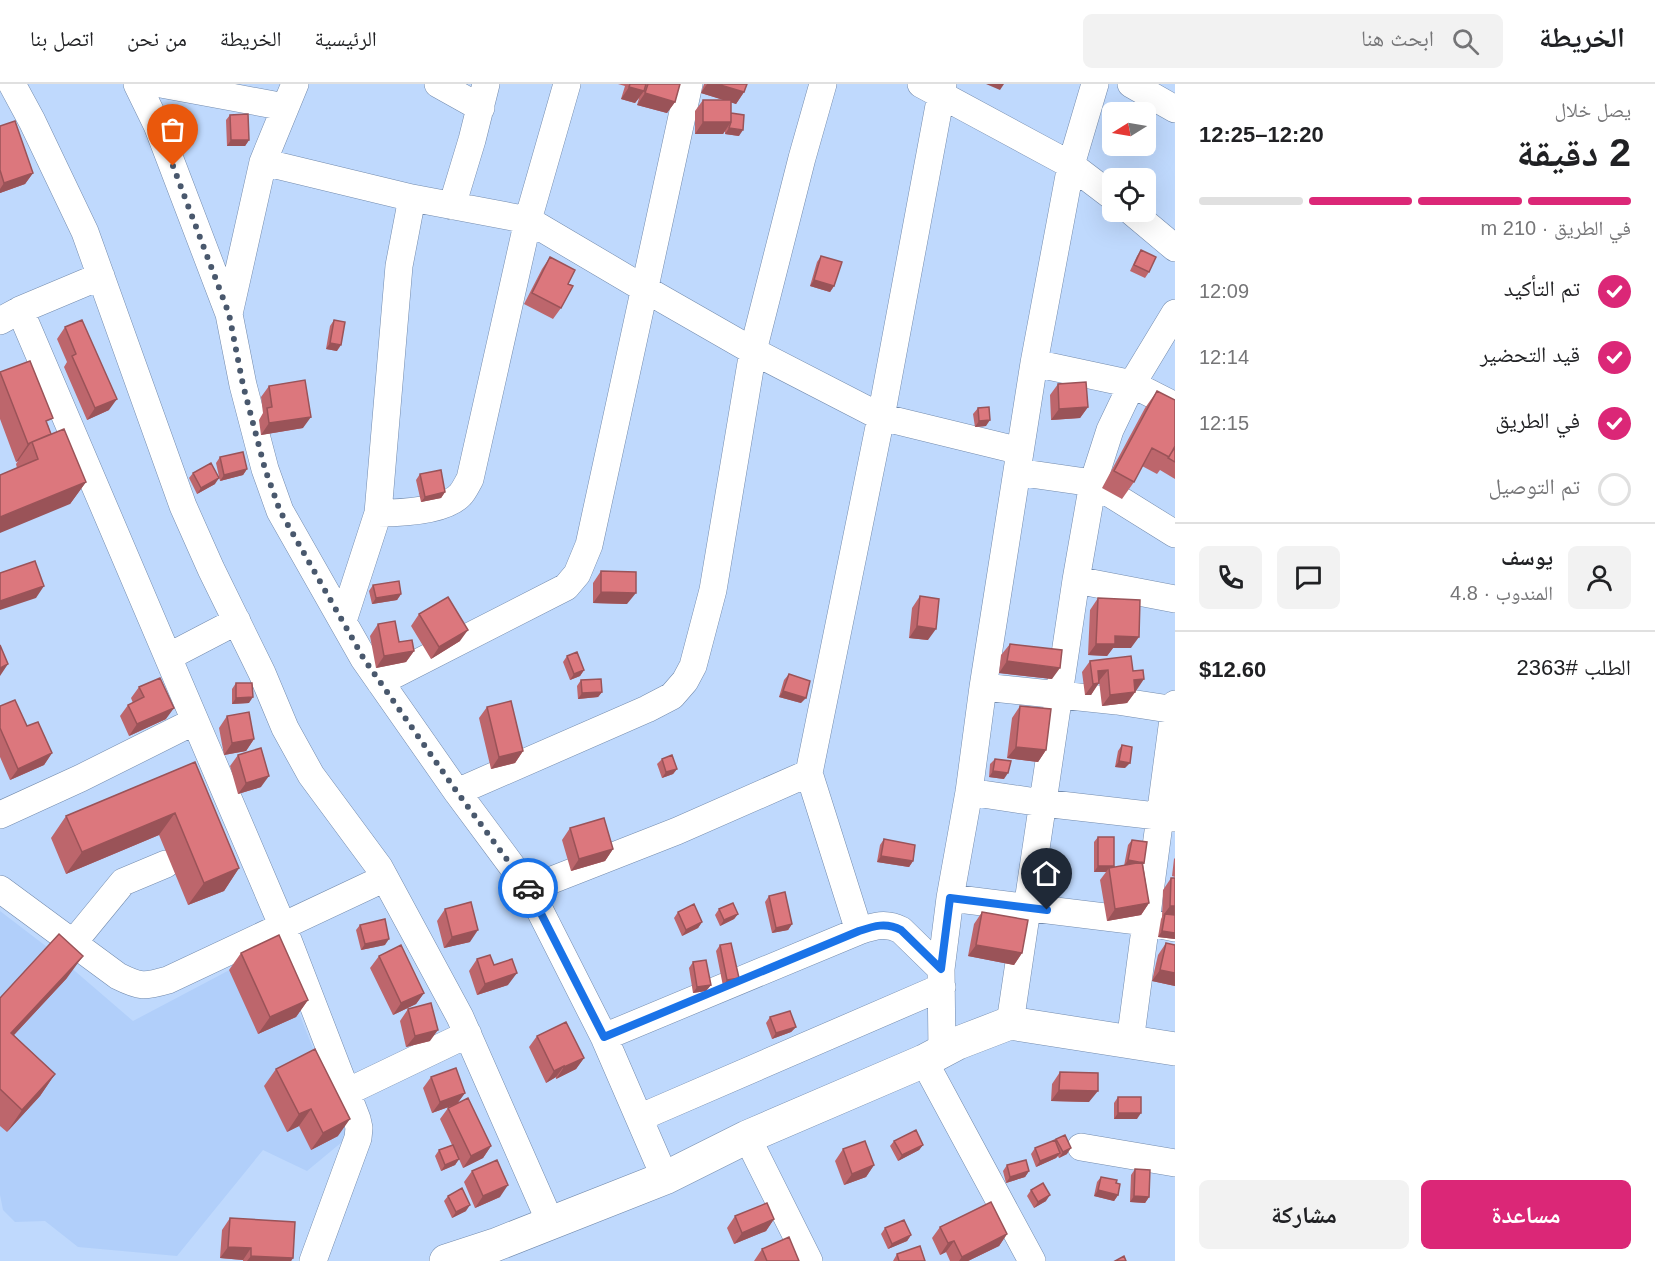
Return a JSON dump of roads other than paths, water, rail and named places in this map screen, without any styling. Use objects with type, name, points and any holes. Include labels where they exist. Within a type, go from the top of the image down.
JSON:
[{"type":"main road","points":[[446,1261],[551,1224],[665,1178],[747,1137],[933,1056],[982,1032],[1010,1023],[1175,1049]]},
{"type":"street","points":[[12,84],[85,232],[183,506],[262,673],[285,728],[306,765],[379,867],[460,1017],[551,1224]]},
{"type":"street","points":[[137,84],[157,124],[229,314],[243,385],[265,469],[280,511],[364,659],[457,792],[529,889],[604,1037],[665,1178]]},
{"type":"street","points":[[161,84],[290,95],[262,162],[229,314]]},
{"type":"street","points":[[438,84],[483,96],[452,206]]},
{"type":"street","points":[[378,513],[404,513],[440,506],[459,496],[471,479],[528,220],[567,84]]},
{"type":"street","points":[[380,682],[566,587],[577,574],[589,545],[689,84]]},
{"type":"street","points":[[457,792],[672,696],[685,681],[693,666],[713,590],[753,351],[823,84]]},
{"type":"street","points":[[1032,1261],[933,1056],[950,898],[969,792],[983,687],[1034,363],[1071,165],[1095,84]]},
{"type":"street","points":[[1131,84],[1175,109]]},
{"type":"street","points":[[859,931],[809,773],[881,417],[935,88],[1071,165],[1102,189]]},
{"type":"street","points":[[262,162],[412,198],[528,220],[753,351],[881,417],[1093,483],[1175,534]]},
{"type":"street","points":[[343,621],[378,513],[399,266],[412,198]]},
{"type":"street","points":[[1144,222],[1175,248]]},
{"type":"street","points":[[101,276],[10,316],[168,657],[283,927],[357,1119],[358,1138],[313,1261]]},
{"type":"street","points":[[1010,1023],[1076,580],[1093,483],[1110,430],[1132,384],[1175,313]]},
{"type":"street","points":[[1034,363],[1132,384],[1175,406]]},
{"type":"street","points":[[1076,580],[1175,598]]},
{"type":"street","points":[[168,657],[237,621]]},
{"type":"street","points":[[983,687],[1175,708],[1168,817],[1146,922],[1130,1042]]},
{"type":"street","points":[[0,815],[81,778],[195,721]]},
{"type":"street","points":[[529,889],[677,831],[809,773]]},
{"type":"street","points":[[969,792],[1168,817]]},
{"type":"street","points":[[73,943],[123,882],[166,864]]},
{"type":"street","points":[[0,889],[118,976],[133,983],[148,986],[168,980],[385,878]]},
{"type":"street","points":[[950,898],[1146,922],[1175,928]]},
{"type":"street","points":[[604,1037],[874,926],[893,926],[901,930],[942,978]]},
{"type":"street","points":[[639,1118],[942,978]]},
{"type":"street","points":[[347,1092],[468,1034]]},
{"type":"street","points":[[747,1137],[809,1261]]},
{"type":"street","points":[[1082,1147],[1175,1163]]}]
